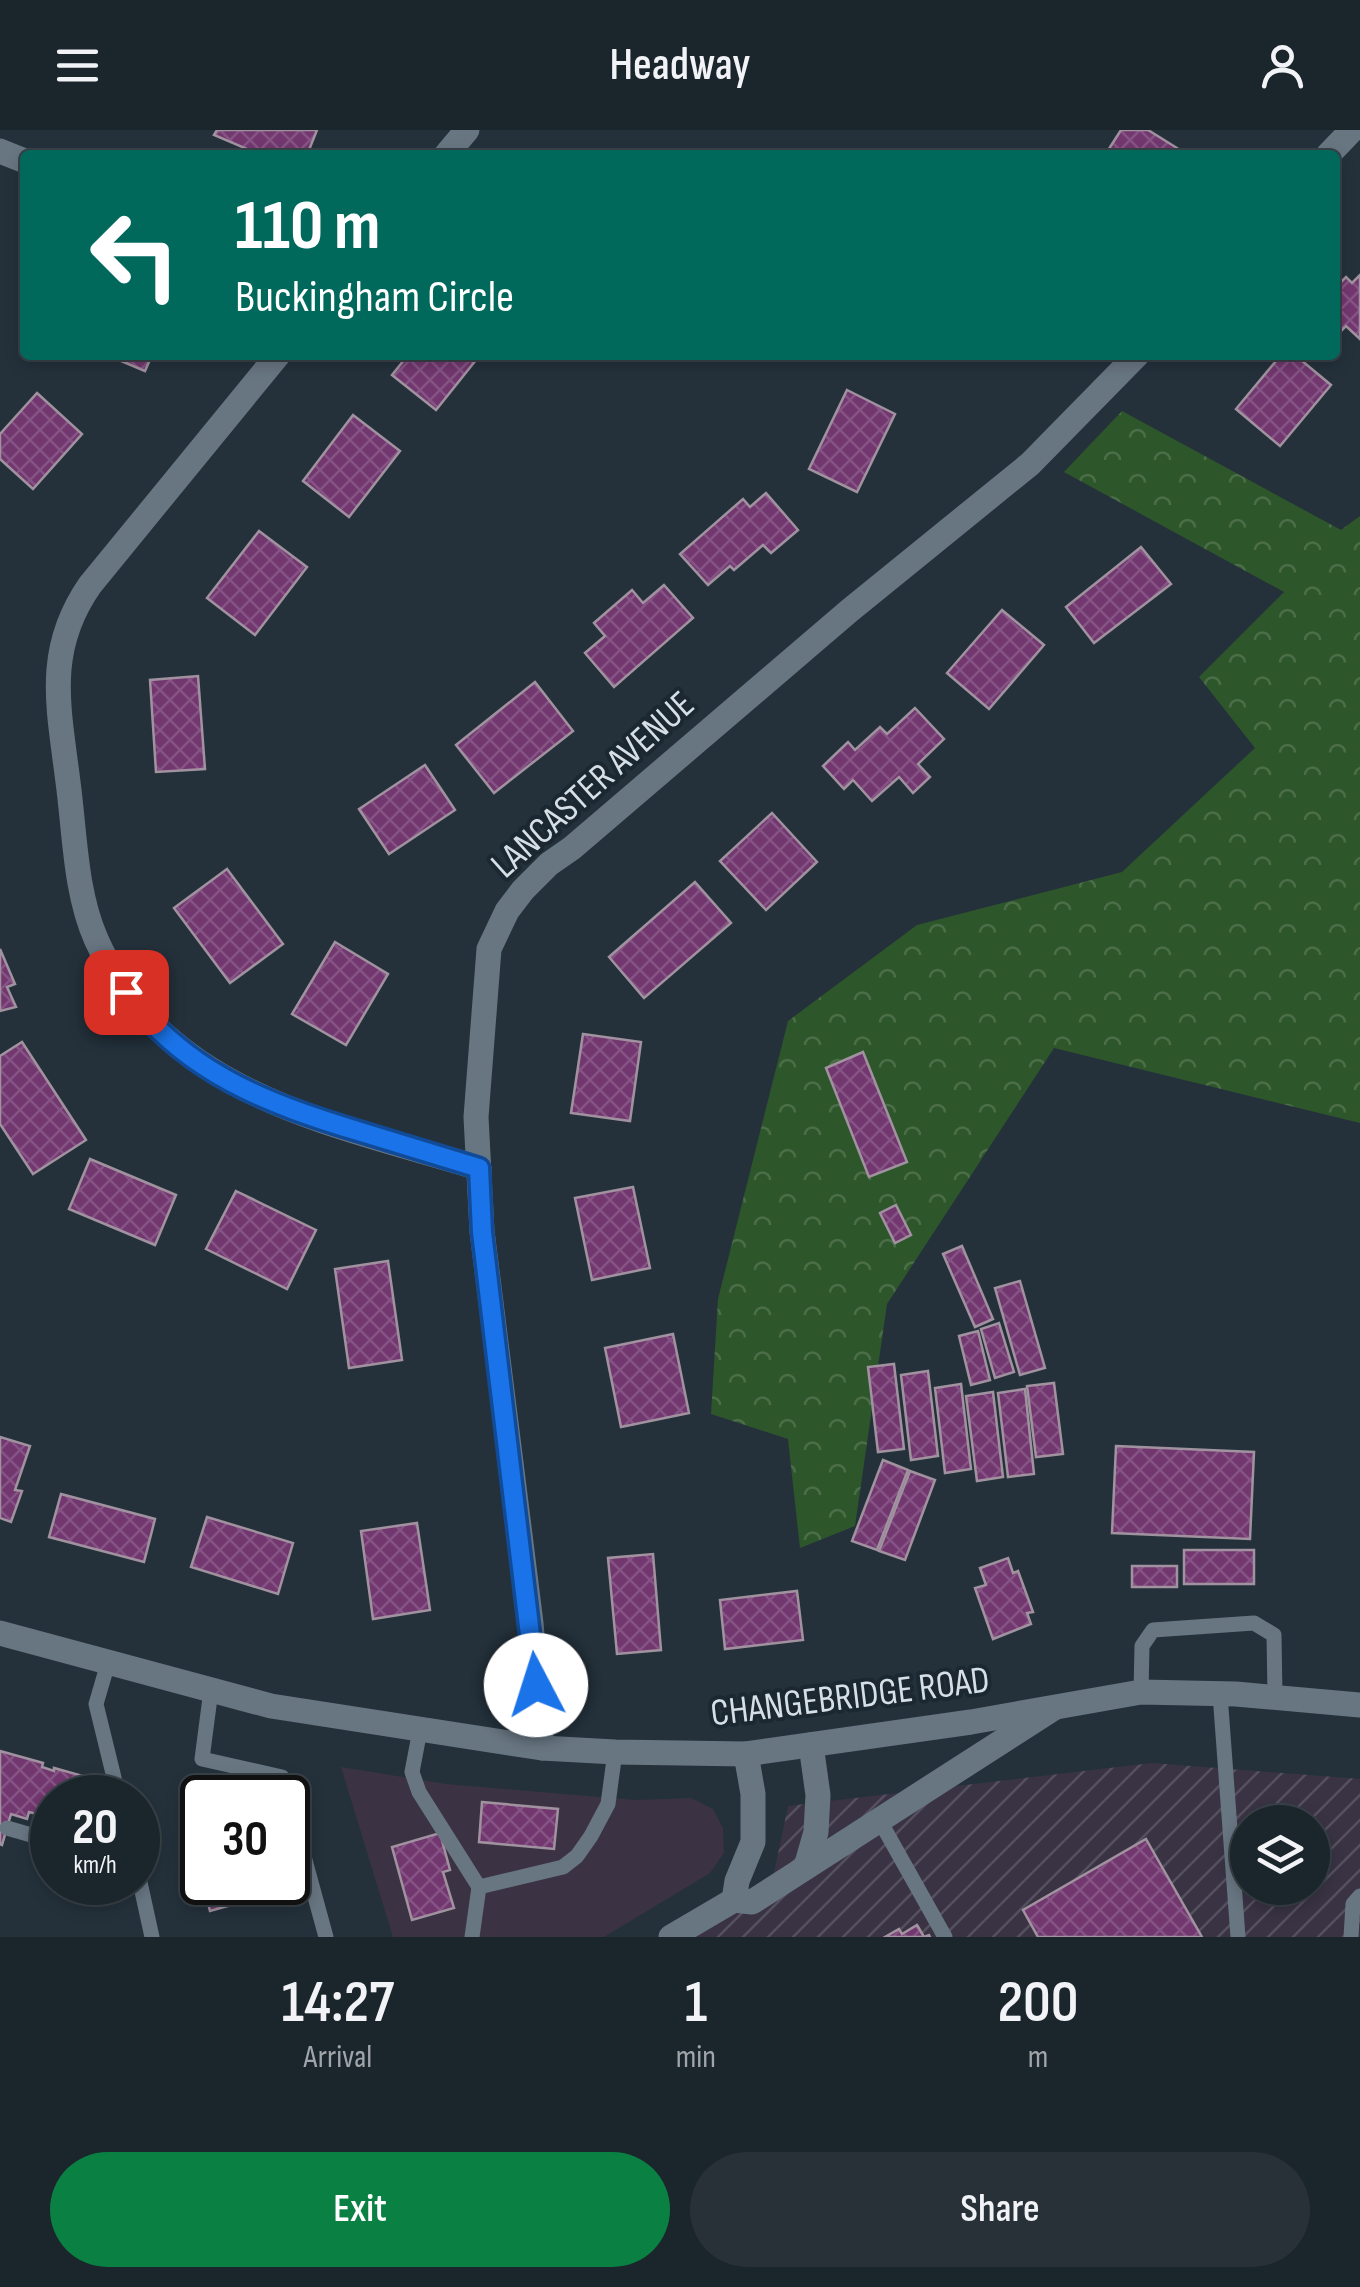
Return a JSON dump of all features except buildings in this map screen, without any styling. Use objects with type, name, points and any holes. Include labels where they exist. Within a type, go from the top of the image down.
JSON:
[{"type":"street","points":[[450,150],[467,130]]},
{"type":"street","points":[[1333,150],[1352,130]]},
{"type":"street","points":[[274,360],[90,585],[68,622],[57,679],[83,897],[95,937],[114,975],[168,1039],[201,1065],[238,1087],[296,1112],[479,1168]]},
{"type":"street","name":"LANCASTER AVENUE","points":[[542,1748],[531,1623],[482,1232],[476,1117],[490,950],[507,911],[549,864],[1030,464],[1132,360]]},
{"type":"street","name":"CHANGEBRIDGE ROAD","points":[[0,1633],[271,1706],[542,1748],[615,1752],[746,1754],[971,1722],[1141,1692],[1276,1697],[1360,1705]]},
{"type":"street","points":[[671,1937],[734,1900],[752,1902],[1054,1708]]},
{"type":"street","points":[[806,1867],[816,1832],[818,1795],[811,1745]]},
{"type":"street","points":[[734,1900],[737,1881],[754,1842],[753,1794],[746,1754]]},
{"type":"lane","points":[[1141,1692],[1142,1646],[1152,1630],[1254,1623],[1274,1635],[1276,1697]]},
{"type":"lane","points":[[108,1663],[96,1704],[113,1775]]},
{"type":"lane","points":[[211,1690],[202,1759],[277,1775]]},
{"type":"lane","points":[[1220,1694],[1238,1937]]},
{"type":"lane","points":[[420,1730],[412,1772],[420,1792],[479,1887],[472,1937]]},
{"type":"lane","points":[[479,1887],[563,1866],[576,1856],[608,1804],[615,1752]]},
{"type":"lane","points":[[880,1822],[944,1937]]},
{"type":"lane","points":[[8,1828],[30,1834]]},
{"type":"lane","points":[[310,1880],[326,1937]]},
{"type":"lane","points":[[1351,1937],[1353,1904],[1360,1896]]},
{"type":"lane","points":[[145,1905],[152,1937]]},
{"type":"shaded area","points":[[1152,1763],[1360,1779],[1360,1937],[666,1937],[773,1878],[788,1806]]},
{"type":"shaded area","points":[[341,1767],[446,1784],[635,1800],[691,1798],[713,1809],[723,1828],[724,1853],[710,1873],[604,1937],[393,1937]]},
{"type":"green space","points":[[1122,411],[1341,530],[1360,516],[1360,1123],[1054,1048],[887,1304],[855,1526],[800,1548],[788,1439],[711,1414],[718,1299],[788,1021],[917,925],[1122,872],[1255,748],[1199,677],[1284,592],[1064,472]]},
{"type":"route","points":[[126,992],[168,1039],[238,1087],[296,1112],[479,1168],[482,1232],[536,1685]]}]
